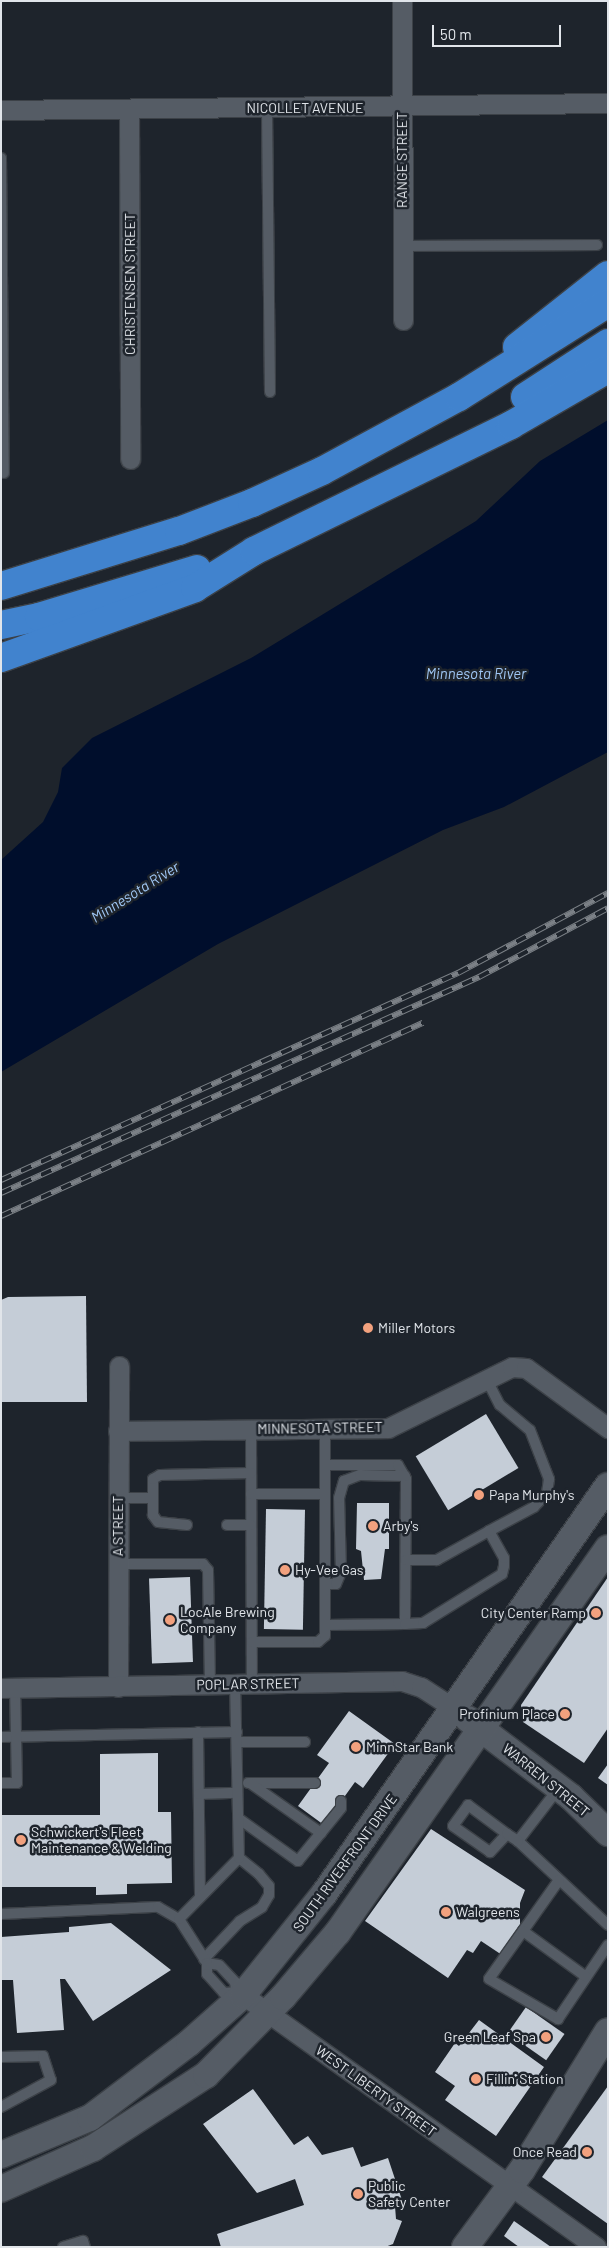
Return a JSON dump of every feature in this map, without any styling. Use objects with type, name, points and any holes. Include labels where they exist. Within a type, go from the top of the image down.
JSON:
[{"type":"highway","points":[[459,397],[544,323],[608,275]]},
{"type":"highway","points":[[1,586],[105,555],[252,503],[330,467],[459,397],[608,303]]},
{"type":"highway","points":[[391,482],[608,343]]},
{"type":"highway","points":[[1,658],[195,588],[254,551],[391,482],[511,425],[608,369]]},
{"type":"highway","points":[[1,625],[39,617],[254,551]]},
{"type":"highway","points":[[1,574],[105,555]]},
{"type":"main road","name":"SOUTH RIVERFRONT DRIVE","points":[[1,2155],[90,2118],[189,2043],[239,1993],[324,1894],[455,1709],[608,1486]]},
{"type":"main road","points":[[1,2189],[93,2148],[206,2075],[268,2013],[338,1932],[608,1548]]},
{"type":"main road","name":"POPLAR STREET","points":[[455,1709],[482,1729]]},
{"type":"main road","name":"WARREN STREET","points":[[482,1729],[559,1788],[608,1833]]},
{"type":"main road","points":[[465,2247],[509,2187],[608,2031]]},
{"type":"street","name":"RANGE STREET","points":[[402,1],[403,320]]},
{"type":"street","name":"NICOLLET AVENUE","points":[[1,110],[402,107],[608,103]]},
{"type":"street","name":"CHRISTENSEN STREET","points":[[129,109],[130,459]]},
{"type":"street","name":"A STREET","points":[[118,1366],[118,1687]]},
{"type":"street","name":"MINNESOTA STREET","points":[[118,1431],[388,1428],[512,1367],[526,1368],[608,1428]]},
{"type":"street","name":"POPLAR STREET","points":[[8,1688],[402,1681],[421,1687],[455,1709]]},
{"type":"street","name":"WEST LIBERTY STREET","points":[[239,1993],[509,2187],[596,2247]]},
{"type":"lane","points":[[267,108],[270,392]]},
{"type":"lane","points":[[1,158],[4,473]]},
{"type":"lane","points":[[402,246],[597,245]]},
{"type":"lane","points":[[406,1560],[437,1560],[534,1507],[547,1493],[549,1478],[530,1430],[500,1405],[487,1380]]},
{"type":"lane","points":[[252,1642],[318,1642],[325,1636],[325,1428]]},
{"type":"lane","points":[[179,1918],[239,1858],[237,1737],[252,1642],[251,1429]]},
{"type":"lane","points":[[325,1465],[398,1465],[405,1476],[405,1624]]},
{"type":"lane","points":[[187,1525],[158,1522],[153,1515],[153,1479],[160,1474],[251,1473]]},
{"type":"lane","points":[[325,1584],[336,1584],[341,1572],[339,1498],[344,1480],[360,1474],[405,1476]]},
{"type":"lane","points":[[251,1494],[325,1494]]},
{"type":"lane","points":[[118,1498],[153,1498]]},
{"type":"lane","points":[[227,1525],[252,1525]]},
{"type":"lane","points":[[325,1625],[423,1623],[502,1574],[504,1558],[489,1531]]},
{"type":"lane","points":[[118,1564],[203,1564],[208,1570],[210,1685]]},
{"type":"lane","points":[[1,1783],[17,1783],[16,1736],[8,1688]]},
{"type":"lane","points":[[198,1732],[200,1896]]},
{"type":"lane","points":[[1,1737],[198,1732],[305,1742]]},
{"type":"lane","points":[[199,1794],[237,1788],[250,1783],[315,1783]]},
{"type":"lane","points":[[250,1783],[321,1833]]},
{"type":"lane","points":[[518,1841],[559,1788]]},
{"type":"lane","points":[[238,1818],[298,1861],[342,1808],[341,1802]]},
{"type":"lane","points":[[507,1834],[490,1852],[453,1826],[468,1805],[518,1841],[608,1925]]},
{"type":"lane","points":[[206,1961],[240,1921],[262,1907],[269,1895],[269,1886],[259,1874],[239,1858]]},
{"type":"lane","points":[[559,1880],[489,1979],[558,2019],[585,1976],[608,1945]]},
{"type":"lane","points":[[1,1914],[158,1907],[179,1918],[206,1961],[206,1974],[224,1993],[239,1993],[235,1982],[219,1965],[206,1961]]},
{"type":"lane","points":[[523,1931],[585,1976]]},
{"type":"lane","points":[[1,2057],[43,2056],[51,2080],[1,2106]]},
{"type":"lane","points":[[63,2247],[83,2241],[85,2247]]},
{"type":"water","name":"Minnesota River","points":[[608,420],[608,752],[504,807],[443,830],[218,944],[1,1072],[1,860],[43,822],[58,792],[62,768],[92,738],[251,658],[476,521],[540,461]]},
{"type":"building","points":[[86,1296],[87,1402],[1,1402],[1,1300],[8,1297]]},
{"type":"building","points":[[486,1414],[518,1468],[448,1510],[416,1456]]},
{"type":"building","name":"Arby's","points":[[357,1503],[389,1503],[389,1549],[385,1549],[381,1579],[364,1580],[361,1551],[356,1549]]},
{"type":"building","name":"Hy-Vee Gas","points":[[266,1509],[305,1510],[303,1630],[264,1629]]},
{"type":"building","name":"LocAle Brewing Company","points":[[190,1577],[193,1662],[152,1663],[149,1578]]},
{"type":"building","name":"Profinium Place","points":[[608,1577],[608,1728],[584,1763],[523,1722],[521,1705]]},
{"type":"building","points":[[349,1711],[395,1744],[363,1788],[355,1782],[324,1825],[298,1806],[329,1763],[317,1755]]},
{"type":"building","points":[[158,1753],[158,1812],[171,1812],[172,1883],[127,1884],[127,1894],[96,1895],[96,1887],[1,1887],[1,1815],[100,1815],[100,1754]]},
{"type":"building","points":[[608,1764],[608,1785],[598,1778]]},
{"type":"building","name":"Walgreens","points":[[431,1829],[525,1890],[520,1903],[520,1930],[502,1955],[481,1941],[473,1953],[467,1950],[448,1978],[365,1921]]},
{"type":"building","points":[[111,1923],[171,1970],[93,2021],[65,1979],[60,1979],[64,2030],[17,2033],[13,1980],[1,1980],[1,1937],[69,1932],[69,1927]]},
{"type":"building","points":[[526,2007],[565,2034],[546,2060],[508,2033]]},
{"type":"building","points":[[479,2020],[544,2067],[496,2136],[445,2100],[455,2086],[435,2072],[455,2043],[459,2046]]},
{"type":"building","points":[[608,2086],[608,2224],[542,2177]]},
{"type":"building","points":[[253,2089],[294,2145],[308,2136],[322,2155],[353,2147],[361,2167],[388,2158],[403,2203],[395,2206],[396,2219],[402,2221],[393,2244],[385,2247],[221,2247],[217,2234],[304,2205],[295,2179],[257,2193],[203,2124]]},
{"type":"building","points":[[514,2221],[551,2247],[519,2247],[504,2236]]},
{"type":"railway","points":[[1,1180],[458,973],[608,893]]},
{"type":"railway","points":[[1,1193],[479,977],[608,908]]},
{"type":"railway","points":[[1,1216],[423,1023]]},
{"type":"place","name":"Miller Motors","points":[[368,1328]]},
{"type":"place","name":"Papa Murphy's","points":[[479,1495]]},
{"type":"place","name":"Arby's","points":[[373,1526]]},
{"type":"place","name":"Hy-Vee Gas","points":[[285,1570]]},
{"type":"place","name":"City Center Ramp","points":[[596,1613]]},
{"type":"place","name":"LocAle Brewing Company","points":[[170,1620]]},
{"type":"place","name":"Profinium Place","points":[[565,1714]]},
{"type":"place","name":"MinnStar Bank","points":[[356,1747]]},
{"type":"place","name":"Schwickert's Fleet Maintenance & Welding","points":[[21,1840]]},
{"type":"place","name":"Walgreens","points":[[446,1912]]},
{"type":"place","name":"Green Leaf Spa","points":[[546,2037]]},
{"type":"place","name":"Fillin' Station","points":[[476,2079]]},
{"type":"place","name":"Once Read","points":[[587,2152]]},
{"type":"place","name":"Public Safety Center","points":[[358,2194]]}]
